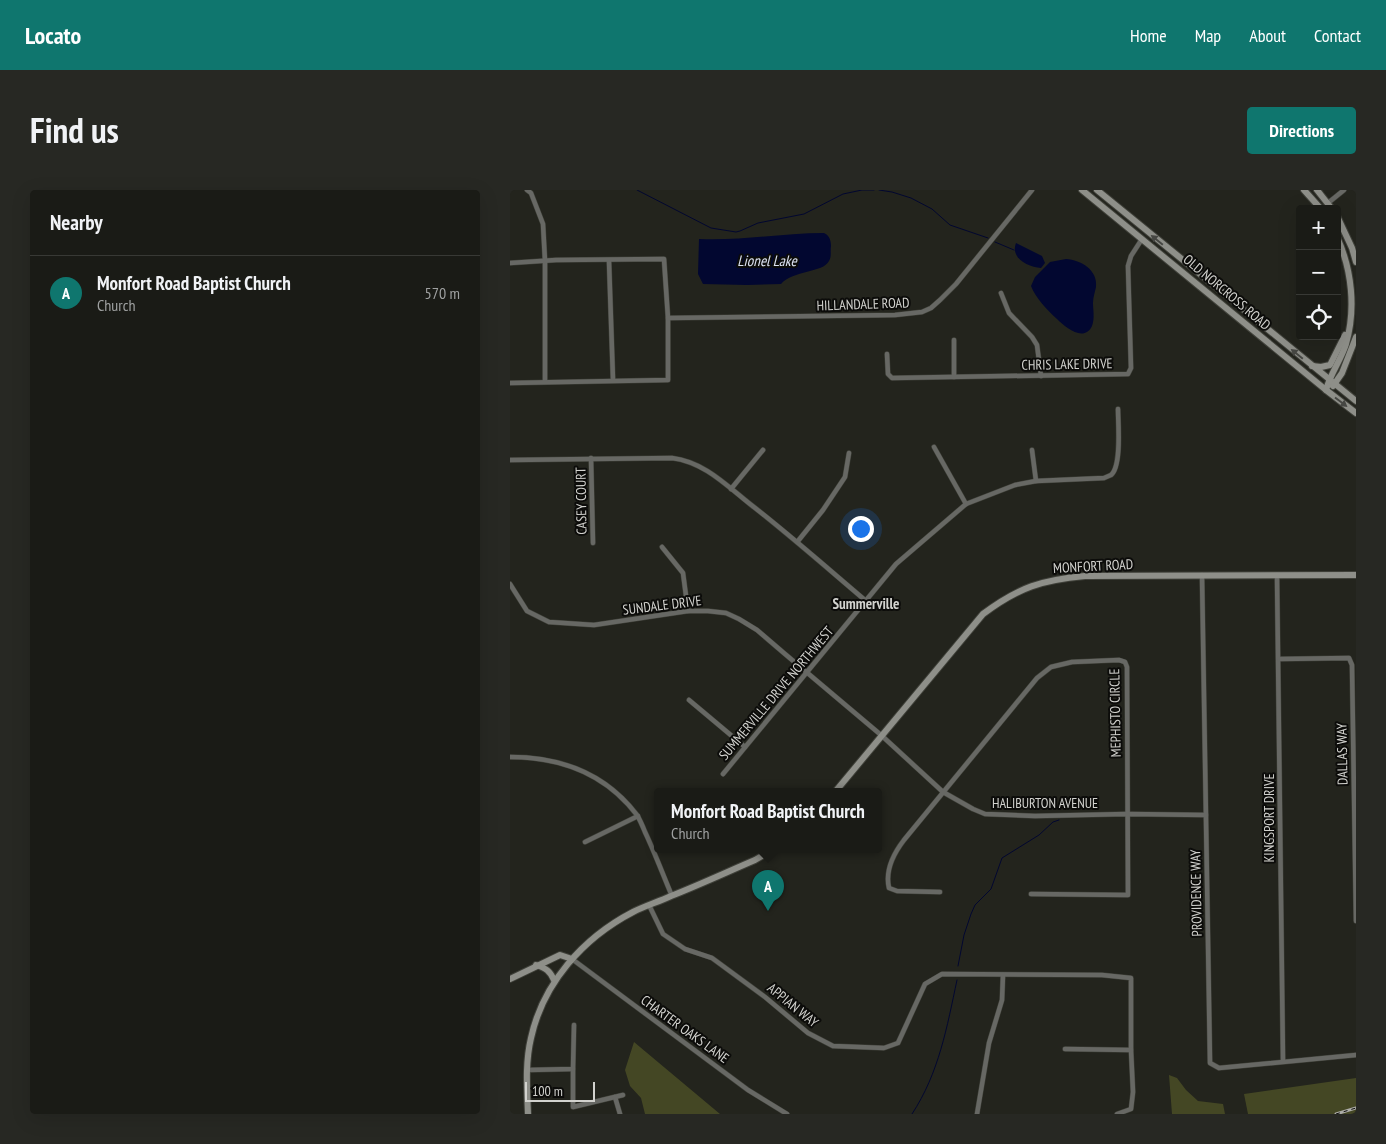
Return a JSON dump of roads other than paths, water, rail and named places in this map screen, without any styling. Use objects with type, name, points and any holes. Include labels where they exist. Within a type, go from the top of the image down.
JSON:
[{"type":"street","points":[[527,190],[531,193],[543,224],[546,261],[545,382]]},
{"type":"street","name":"HILLANDALE ROAD","points":[[668,318],[890,315],[922,312],[931,308],[956,284],[1032,190]]},
{"type":"street","name":"OLD NORCROSS ROAD","points":[[1082,190],[1356,413]]},
{"type":"street","name":"OLD NORCROSS ROAD","points":[[1097,190],[1356,401]]},
{"type":"street","points":[[1304,190],[1317,205]]},
{"type":"street","points":[[1317,190],[1328,203],[1344,190]]},
{"type":"street","points":[[1341,225],[1356,262]]},
{"type":"street","name":"CHRIS LAKE DRIVE","points":[[887,354],[888,374],[892,378],[1128,374],[1131,368],[1128,266],[1142,239]]},
{"type":"street","points":[[1326,390],[1328,380],[1346,345],[1350,325],[1352,299],[1350,276],[1341,249]]},
{"type":"street","points":[[510,262],[664,259],[668,318],[668,380],[510,383]]},
{"type":"street","points":[[609,261],[613,380]]},
{"type":"street","points":[[1001,293],[1009,313],[1032,337],[1037,345],[1040,376]]},
{"type":"street","points":[[1312,366],[1326,367],[1332,363],[1350,325]]},
{"type":"street","points":[[1326,390],[1335,385],[1356,337]]},
{"type":"street","points":[[954,340],[954,377]]},
{"type":"street","name":"SUMMERVILLE DRIVE NORTHWEST","points":[[723,774],[896,564],[966,504],[1015,485],[1036,481],[1104,478],[1111,475],[1115,470],[1118,459],[1118,408]]},
{"type":"street","points":[[934,447],[966,504]]},
{"type":"street","points":[[731,489],[763,450]]},
{"type":"street","points":[[1032,450],[1036,481]]},
{"type":"street","points":[[798,541],[823,510],[845,477],[849,453]]},
{"type":"street","name":"CASEY COURT","points":[[591,458],[593,543]]},
{"type":"street","points":[[510,460],[672,458],[684,460],[708,470],[798,541],[866,601]]},
{"type":"street","points":[[662,547],[683,573],[688,611]]},
{"type":"street","name":"MONFORT ROAD","points":[[838,788],[983,614],[1005,598],[1049,580],[1071,577],[1107,575],[1356,575]]},
{"type":"street","name":"PROVIDENCE WAY","points":[[1202,575],[1210,1063],[1219,1068],[1356,1055]]},
{"type":"street","name":"KINGSPORT DRIVE","points":[[1277,575],[1282,1061]]},
{"type":"street","name":"SUNDALE DRIVE","points":[[510,584],[527,611],[549,622],[594,625],[688,611],[726,613],[757,630],[881,735]]},
{"type":"street","name":"DALLAS WAY","points":[[1279,660],[1349,658],[1352,665],[1356,921]]},
{"type":"street","name":"MEPHISTO CIRCLE","points":[[940,892],[897,892],[889,888],[890,869],[897,850],[1037,678],[1051,667],[1072,662],[1119,660],[1125,662],[1127,667],[1128,895],[1031,894]]},
{"type":"street","points":[[689,700],[745,747]]},
{"type":"street","name":"HALIBURTON AVENUE","points":[[881,735],[944,792],[985,814],[1035,816],[1206,815]]},
{"type":"street","points":[[510,757],[541,758],[564,763],[586,771],[614,790],[638,816],[672,896]]},
{"type":"street","points":[[585,842],[638,816]]},
{"type":"street","points":[[528,1114],[528,1053],[534,1024],[540,1006],[554,980],[572,959],[608,928],[632,912],[755,860],[767,853]]},
{"type":"street","name":"APPIAN WAY","points":[[648,905],[663,934],[685,949],[712,958],[766,997],[808,1033],[833,1046],[884,1048],[898,1043],[925,984],[942,974],[1102,975],[1131,978],[1133,1092],[1131,1109],[1117,1114]]},
{"type":"street","points":[[510,979],[560,955],[572,959]]},
{"type":"street","name":"CHARTER OAKS LANE","points":[[572,959],[748,1090],[787,1114]]},
{"type":"street","points":[[536,965],[545,968],[551,973],[554,980]]},
{"type":"street","points":[[977,1114],[988,1043],[1002,1000],[1003,975]]},
{"type":"street","points":[[574,1025],[573,1107],[623,1095]]},
{"type":"street","points":[[1065,1049],[1131,1050]]},
{"type":"street","points":[[527,1070],[573,1069]]},
{"type":"street","points":[[615,1097],[620,1114]]},
{"type":"water","name":"Lionel Lake","points":[[824,233],[831,242],[831,255],[826,265],[793,276],[781,284],[703,284],[698,274],[699,239]]},
{"type":"water","points":[[1016,243],[1042,256],[1045,263],[1041,268],[1021,261],[1016,253]]},
{"type":"water","points":[[1066,259],[1083,264],[1091,271],[1096,281],[1093,301],[1093,323],[1089,331],[1084,333],[1074,332],[1060,322],[1042,304],[1031,286],[1035,277],[1050,262]]},
{"type":"waterway","points":[[637,190],[711,228],[736,232],[758,223],[804,214],[843,194],[862,190],[874,190]]},
{"type":"waterway","points":[[879,190],[911,198],[932,209],[950,225],[988,238]]},
{"type":"waterway","points":[[995,242],[1014,250]]},
{"type":"waterway","points":[[1081,808],[1086,805],[1089,799]]},
{"type":"waterway","points":[[958,966],[964,935],[971,914],[975,905],[991,889],[1002,858],[1039,835],[1053,822],[1059,820]]},
{"type":"waterway","points":[[912,1114],[929,1082],[941,1049],[957,980]]},
{"type":"railway","points":[[1336,1114],[1356,1108]]},
{"type":"place","name":"Monfort Road Baptist Church","points":[[768,911]]},
{"type":"district","name":"Summerville","points":[[866,603]]}]
